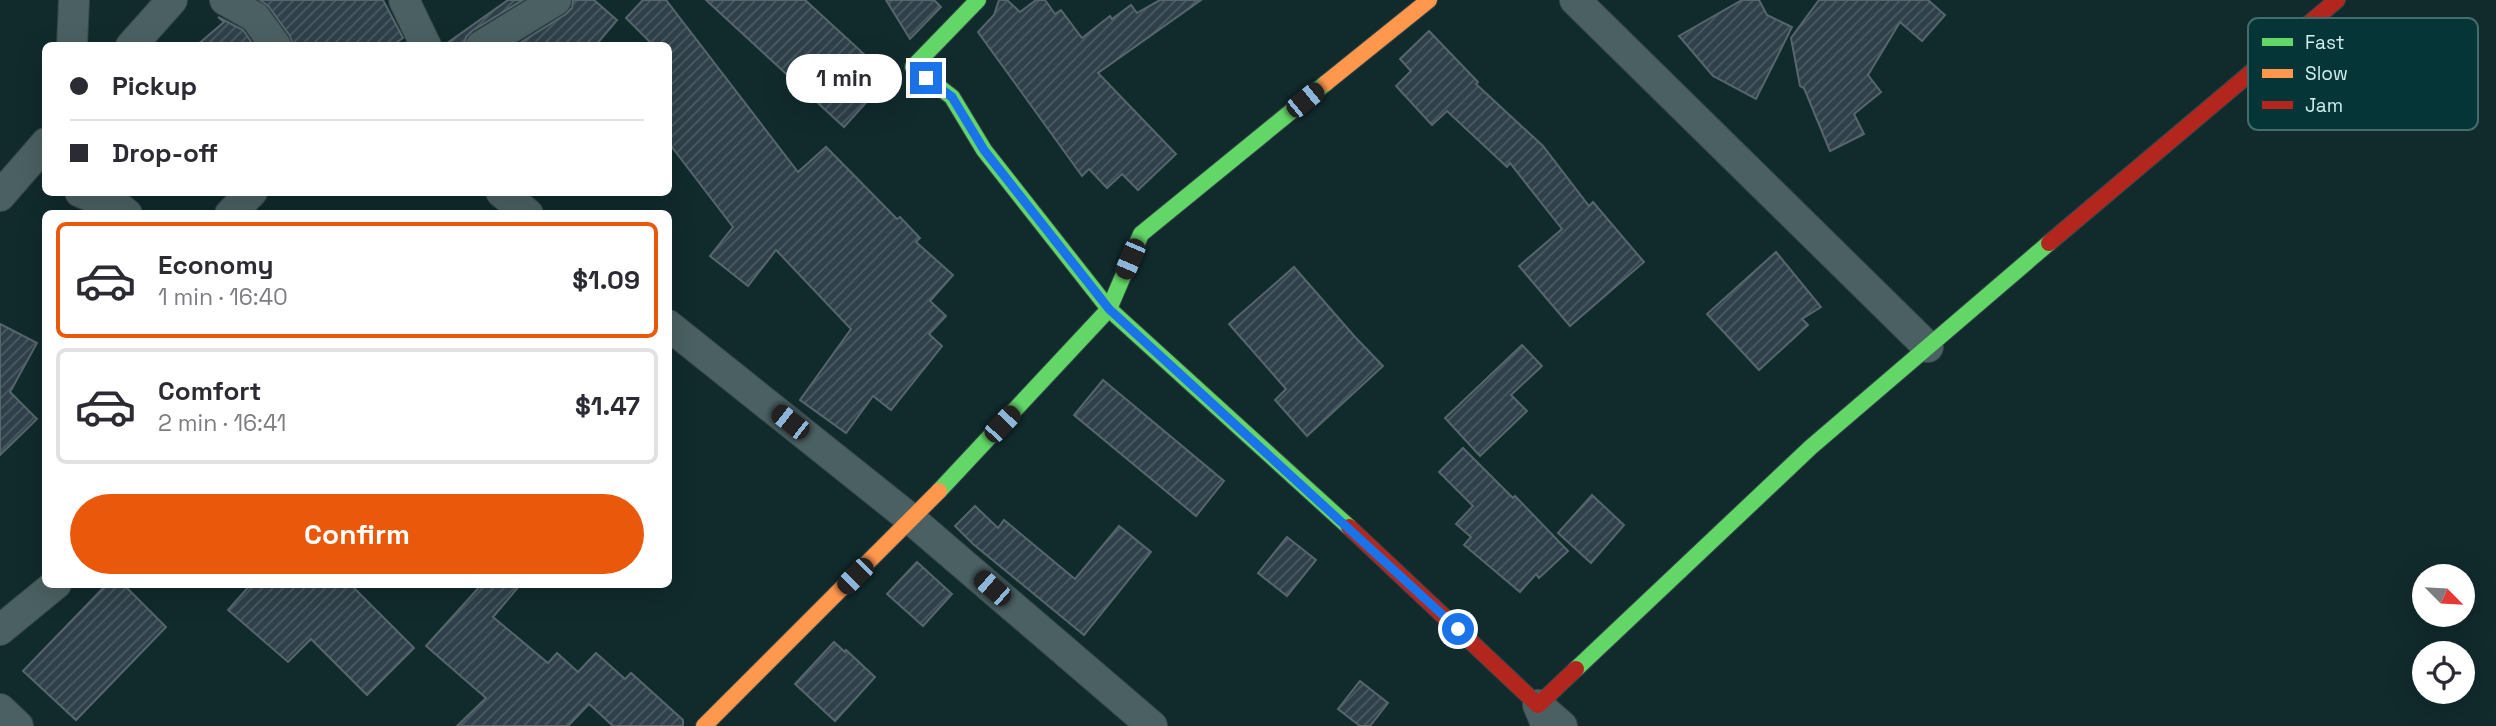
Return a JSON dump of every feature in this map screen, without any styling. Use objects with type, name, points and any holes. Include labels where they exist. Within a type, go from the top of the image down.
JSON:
[{"type":"street","points":[[72,42],[74,0]]},
{"type":"street","points":[[135,42],[172,0]]},
{"type":"street","points":[[225,0],[255,17],[273,42]]},
{"type":"street","points":[[404,0],[424,42]]},
{"type":"street","points":[[488,42],[556,0]]},
{"type":"street","points":[[978,0],[913,67],[952,97],[984,150],[1109,309],[1378,553],[1543,715],[1562,726]]},
{"type":"street","points":[[704,726],[912,520],[1109,309],[1140,234],[1429,0]]},
{"type":"street","points":[[1575,0],[1928,347]]},
{"type":"street","points":[[2315,18],[2337,0]]},
{"type":"street","points":[[1543,715],[1811,447],[2248,74]]},
{"type":"street","points":[[0,196],[42,148]]},
{"type":"street","points":[[90,196],[122,210]]},
{"type":"street","points":[[234,210],[248,196]]},
{"type":"street","points":[[506,196],[523,210]]},
{"type":"street","points":[[672,329],[912,520],[1152,726]]},
{"type":"street","points":[[0,630],[51,588]]},
{"type":"street","points":[[0,709],[18,726]]},
{"type":"building","points":[[260,0],[383,0],[403,38],[397,42],[292,42],[269,7]]},
{"type":"building","points":[[508,0],[523,0],[472,31],[465,42],[449,42]]},
{"type":"building","points":[[573,0],[594,0],[617,20],[598,42],[521,42],[566,14],[572,8]]},
{"type":"building","points":[[643,0],[666,0],[798,172],[826,147],[897,219],[900,217],[920,238],[916,242],[953,275],[930,301],[946,316],[929,334],[942,346],[891,410],[873,396],[846,433],[800,400],[851,329],[776,250],[748,286],[710,256],[733,227],[672,147],[672,42],[650,42],[626,18]]},
{"type":"building","points":[[706,0],[805,0],[889,77],[844,127]]},
{"type":"building","points":[[886,0],[934,0],[941,7],[910,39]]},
{"type":"building","points":[[999,0],[1007,0],[1020,12],[1036,0],[1045,0],[1055,14],[1061,10],[1082,38],[1110,16],[1112,19],[1131,5],[1137,13],[1160,0],[1201,0],[1098,73],[1176,154],[1138,190],[1122,174],[1107,188],[1089,169],[1082,176],[978,32],[994,15]]},
{"type":"building","points":[[1742,0],[1759,0],[1767,15],[1792,27],[1756,99],[1713,76],[1679,36]]},
{"type":"building","points":[[1819,0],[1928,0],[1945,15],[1922,41],[1900,22],[1868,75],[1881,92],[1854,114],[1864,134],[1830,151],[1804,88],[1800,86],[1791,38]]},
{"type":"building","points":[[218,17],[243,30],[251,42],[201,42],[224,22]]},
{"type":"building","points":[[1429,31],[1478,82],[1476,84],[1543,146],[1589,206],[1593,202],[1644,262],[1570,326],[1519,266],[1562,229],[1510,163],[1507,167],[1447,111],[1432,125],[1396,86],[1411,71],[1400,59]]},
{"type":"building","points":[[1776,252],[1821,307],[1802,319],[1808,325],[1759,370],[1707,314]]},
{"type":"building","points":[[1294,267],[1383,366],[1307,436],[1275,400],[1286,389],[1229,324]]},
{"type":"building","points":[[0,324],[37,343],[10,392],[37,419],[0,455]]},
{"type":"building","points":[[1522,345],[1542,366],[1511,395],[1527,411],[1480,456],[1445,418]]},
{"type":"building","points":[[1103,380],[1224,481],[1196,516],[1074,415]]},
{"type":"building","points":[[1463,448],[1513,498],[1515,496],[1568,551],[1539,578],[1536,574],[1520,592],[1464,545],[1471,537],[1456,524],[1473,506],[1439,472]]},
{"type":"building","points":[[1592,495],[1624,525],[1591,563],[1558,533]]},
{"type":"building","points":[[975,506],[998,528],[1004,520],[1075,579],[1119,526],[1151,552],[1084,635],[973,544],[955,526]]},
{"type":"building","points":[[1287,537],[1316,560],[1287,596],[1258,573]]},
{"type":"building","points":[[917,562],[952,594],[923,626],[887,594]]},
{"type":"building","points":[[103,588],[127,588],[166,627],[76,720],[23,671]]},
{"type":"building","points":[[247,588],[354,588],[414,648],[367,695],[311,639],[288,662],[228,610]]},
{"type":"building","points":[[478,588],[518,588],[493,617],[548,663],[557,653],[578,672],[596,653],[625,679],[631,673],[683,720],[683,726],[613,726],[589,704],[568,726],[457,726],[486,698],[426,646]]},
{"type":"building","points":[[834,642],[875,677],[835,721],[795,684]]},
{"type":"building","points":[[1360,681],[1388,703],[1370,726],[1360,726],[1338,709]]},
{"type":"traffic: fast","points":[[978,0],[913,67],[952,97],[984,150],[1109,309],[1349,527]]},
{"type":"traffic: fast","points":[[939,491],[1109,309],[1141,234],[1326,83]]},
{"type":"traffic: fast","points":[[1576,669],[1811,447],[2049,243]]},
{"type":"traffic: slow","points":[[1326,83],[1429,0]]},
{"type":"traffic: slow","points":[[704,726],[939,491]]},
{"type":"traffic: jam","points":[[2316,18],[2337,0]]},
{"type":"traffic: jam","points":[[2049,243],[2248,75]]},
{"type":"traffic: jam","points":[[1349,527],[1538,705],[1576,669]]},
{"type":"route","points":[[926,78],[952,97],[984,150],[1109,309],[1458,629]]}]
